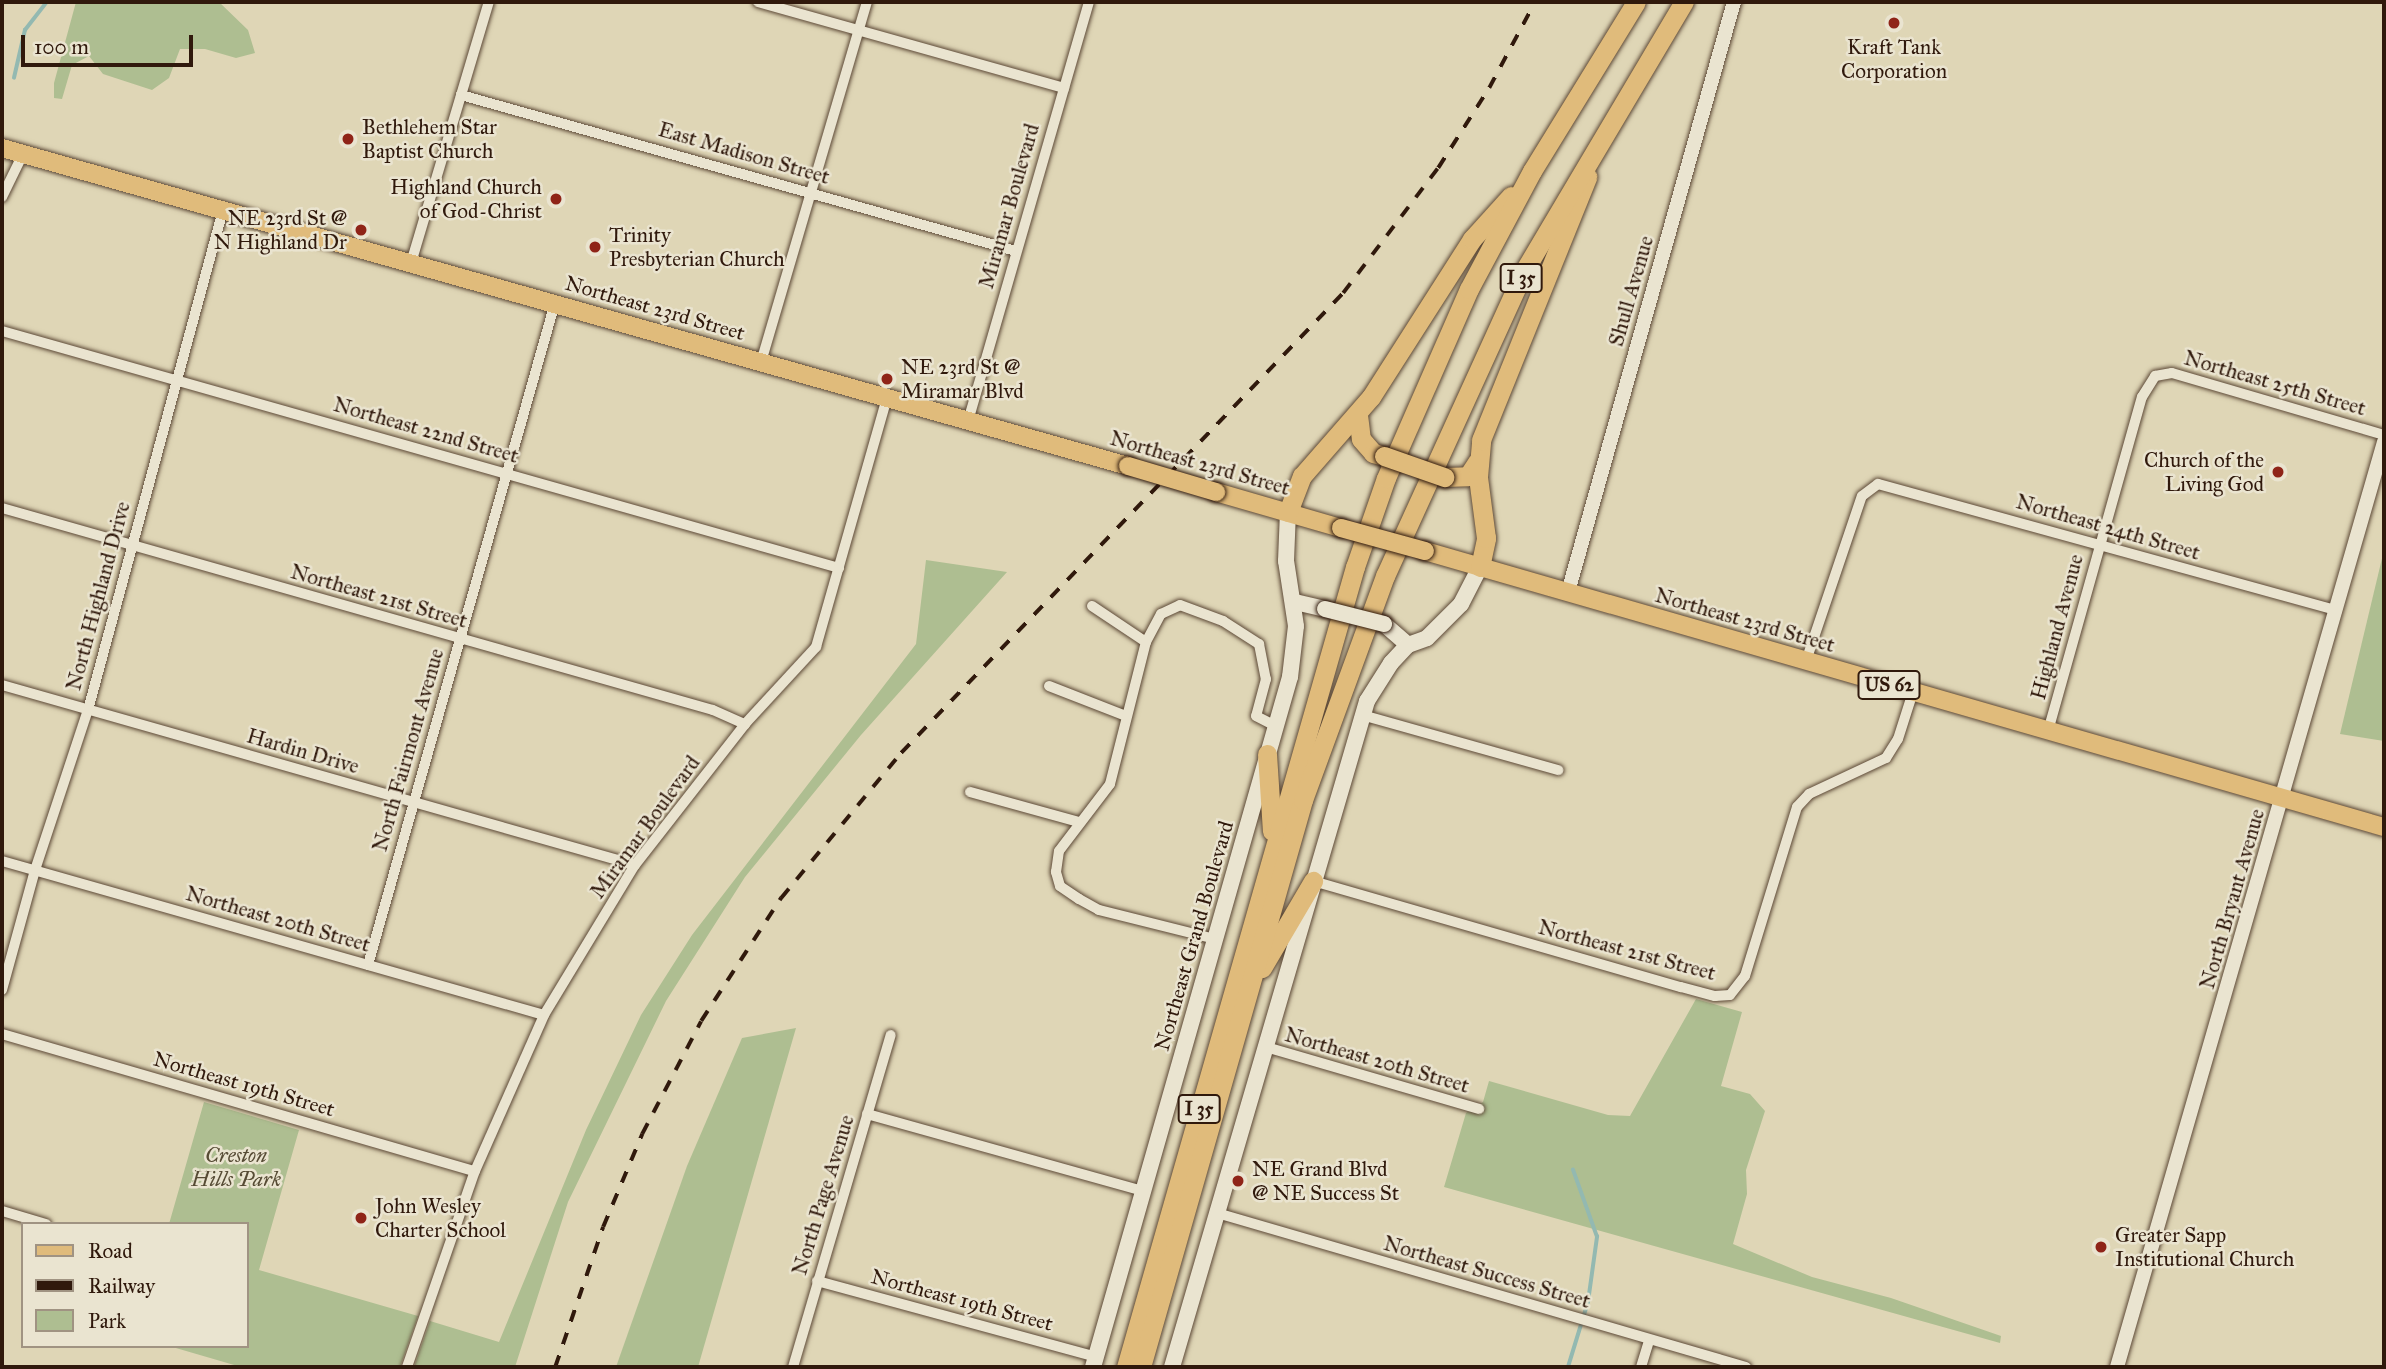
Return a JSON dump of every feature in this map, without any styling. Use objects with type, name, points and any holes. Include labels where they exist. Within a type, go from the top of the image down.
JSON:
[{"type":"highway","name":"I 35","points":[[1126,1367],[1355,567],[1386,478],[1469,289],[1532,171],[1636,2]]},
{"type":"highway","name":"I 35","points":[[1142,1367],[1248,989],[1316,762],[1420,491],[1524,271],[1601,137],[1684,2]]},
{"type":"highway","points":[[1480,567],[1486,538],[1477,461],[1481,439],[1574,216],[1601,137]]},
{"type":"highway","points":[[1288,512],[1302,476],[1358,415],[1472,239],[1532,171]]},
{"type":"highway","points":[[1358,415],[1361,439],[1373,453],[1444,477],[1468,477],[1477,461]]},
{"type":"highway","points":[[1267,754],[1273,850]]},
{"type":"highway","points":[[1248,989],[1313,881]]},
{"type":"main road","name":"Northeast 23rd Street","points":[[2,148],[887,397],[2384,827]]},
{"type":"main road","name":"Northeast Grand Boulevard","points":[[1095,1362],[1276,726],[1294,648],[1295,602],[1286,561],[1288,512]]},
{"type":"main road","points":[[1172,1367],[1362,715],[1375,684],[1408,645],[1427,638],[1445,623],[1472,588],[1480,567]]},
{"type":"main road","points":[[1295,602],[1384,624],[1408,645]]},
{"type":"street","points":[[411,263],[489,2]]},
{"type":"street","points":[[758,2],[1064,88]]},
{"type":"street","points":[[761,362],[867,2]]},
{"type":"street","name":"Miramar Boulevard","points":[[968,421],[1089,2]]},
{"type":"street","name":"Shull Avenue","points":[[1568,592],[1734,2]]},
{"type":"street","name":"East Madison Street","points":[[461,94],[1016,251]]},
{"type":"street","points":[[2,197],[23,154]]},
{"type":"street","name":"North Highland Drive","points":[[2,990],[35,870],[88,710],[175,379],[223,209]]},
{"type":"street","name":"North Fairmont Avenue","points":[[368,965],[504,472],[555,303]]},
{"type":"street","name":"Northeast 22nd Street","points":[[2,331],[839,568]]},
{"type":"street","name":"Northeast 25th Street","points":[[2155,376],[2172,373],[2384,435]]},
{"type":"street","name":"Highland Avenue","points":[[2048,730],[2142,397],[2155,376]]},
{"type":"street","name":"Miramar Boulevard","points":[[407,1367],[475,1171],[544,1014],[635,865],[745,723],[816,647],[887,397]]},
{"type":"street","name":"North Bryant Avenue","points":[[2117,1367],[2284,797],[2384,442]]},
{"type":"street","name":"Northeast 24th Street","points":[[1806,661],[1856,511],[1870,487],[1892,486],[2337,610]]},
{"type":"street","name":"Northeast 21st Street","points":[[2,508],[713,710],[745,723]]},
{"type":"street","points":[[1215,939],[1099,910],[1060,886],[1056,872],[1059,851],[1110,784],[1146,642],[1161,614],[1180,605],[1223,621],[1259,644],[1266,679],[1256,716],[1276,726]]},
{"type":"street","points":[[1092,606],[1122,630],[1146,642]]},
{"type":"street","name":"Hardin Drive","points":[[2,685],[635,865]]},
{"type":"street","points":[[1049,686],[1126,716]]},
{"type":"street","name":"Northeast 21st Street","points":[[1313,881],[1681,987],[1715,996],[1730,995],[1745,976],[1797,807],[1809,794],[1886,758],[1898,739],[1913,692]]},
{"type":"street","points":[[1362,715],[1558,770]]},
{"type":"street","points":[[970,792],[1079,822]]},
{"type":"street","name":"Northeast 20th Street","points":[[2,861],[544,1014]]},
{"type":"street","name":"Northeast 19th Street","points":[[2,1034],[475,1171]]},
{"type":"street","name":"North Page Avenue","points":[[793,1367],[891,1035]]},
{"type":"street","name":"Northeast 20th Street","points":[[1265,1047],[1479,1109]]},
{"type":"street","points":[[867,1114],[1143,1191]]},
{"type":"street","points":[[2,1211],[39,1222]]},
{"type":"street","name":"Northeast Success Street","points":[[1217,1213],[1746,1367]]},
{"type":"street","name":"Northeast 19th Street","points":[[817,1281],[1095,1362]]},
{"type":"street","points":[[1641,1367],[1649,1340]]},
{"type":"green space","points":[[76,2],[219,2],[248,30],[255,53],[236,58],[205,49],[180,49],[169,78],[152,90],[103,74],[89,56],[72,65],[62,99],[54,98],[54,83]]},
{"type":"green space","points":[[2384,550],[2384,741],[2340,734]]},
{"type":"green space","points":[[926,560],[1007,572],[861,735],[745,877],[666,1001],[568,1202],[515,1367],[414,1367],[430,1321],[499,1342],[586,1130],[641,1015],[692,935],[916,644]]},
{"type":"green space","points":[[1696,999],[1742,1012],[1721,1086],[1750,1094],[1765,1111],[1746,1170],[1747,1194],[1733,1244],[1812,1277],[1891,1298],[2001,1336],[2000,1343],[1444,1187],[1466,1113],[1483,1102],[1489,1081],[1608,1115],[1630,1116]]},
{"type":"green space","points":[[796,1028],[698,1367],[616,1367],[687,1166],[742,1038]]},
{"type":"green space","name":"Creston Hills Park","points":[[204,1102],[299,1130],[259,1270],[418,1316],[400,1367],[241,1367],[176,1348],[248,1348],[248,1222],[170,1222]]},
{"type":"waterway","points":[[14,78],[25,30],[47,2]]},
{"type":"waterway","points":[[1568,1367],[1588,1302],[1597,1237],[1573,1170]]},
{"type":"railway","points":[[555,1367],[603,1227],[642,1134],[701,1021],[781,898],[901,753],[1343,293],[1438,168],[1489,88],[1535,2]]},
{"type":"place","name":"Kraft Tank Corporation","points":[[1894,23]]},
{"type":"place","name":"Bethlehem Star Baptist Church","points":[[348,139]]},
{"type":"place","name":"Highland Church of God-Christ","points":[[556,199]]},
{"type":"place","name":"NE 23rd St @ N Highland Dr","points":[[361,230]]},
{"type":"place","name":"Trinity Presbyterian Church","points":[[595,247]]},
{"type":"place","name":"NE 23rd St @ Miramar Blvd","points":[[887,379]]},
{"type":"place","name":"Church of the Living God","points":[[2278,472]]},
{"type":"place","name":"NE Grand Blvd @ NE Success St","points":[[1238,1181]]},
{"type":"place","name":"John Wesley Charter School","points":[[361,1218]]},
{"type":"place","name":"Greater Sapp Institutional Church","points":[[2101,1247]]}]
